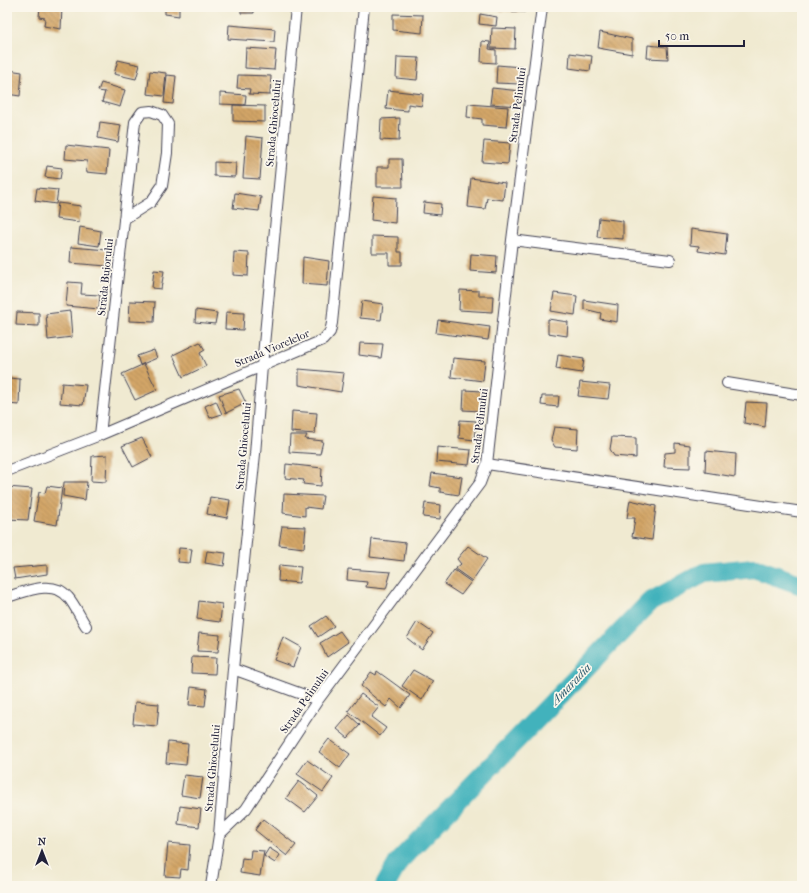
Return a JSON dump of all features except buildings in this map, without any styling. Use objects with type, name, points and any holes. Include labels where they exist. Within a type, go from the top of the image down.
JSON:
[{"type":"street","name":"Strada Ghiocelului","points":[[211,886],[219,835],[233,669],[255,454],[296,7]]},
{"type":"street","name":"Strada Viorelelor","points":[[7,471],[100,434],[324,340],[330,332],[332,323],[364,7]]},
{"type":"street","name":"Strada Pelinului","points":[[219,835],[246,809],[318,700],[476,489],[488,464],[512,240],[542,7]]},
{"type":"street","name":"Strada Bujorului","points":[[100,434],[124,219],[135,122],[142,112],[151,112],[162,115],[168,124],[167,154],[162,186],[150,202],[124,219]]},
{"type":"street","points":[[512,240],[670,260]]},
{"type":"street","points":[[727,383],[802,395]]},
{"type":"street","points":[[488,464],[802,512]]},
{"type":"street","points":[[7,597],[39,588],[50,587],[60,590],[68,596],[86,626]]},
{"type":"street","points":[[233,669],[318,700]]},
{"type":"waterway","name":"Amaradia","points":[[385,886],[399,861],[650,602],[704,573],[754,568],[802,585]]}]
